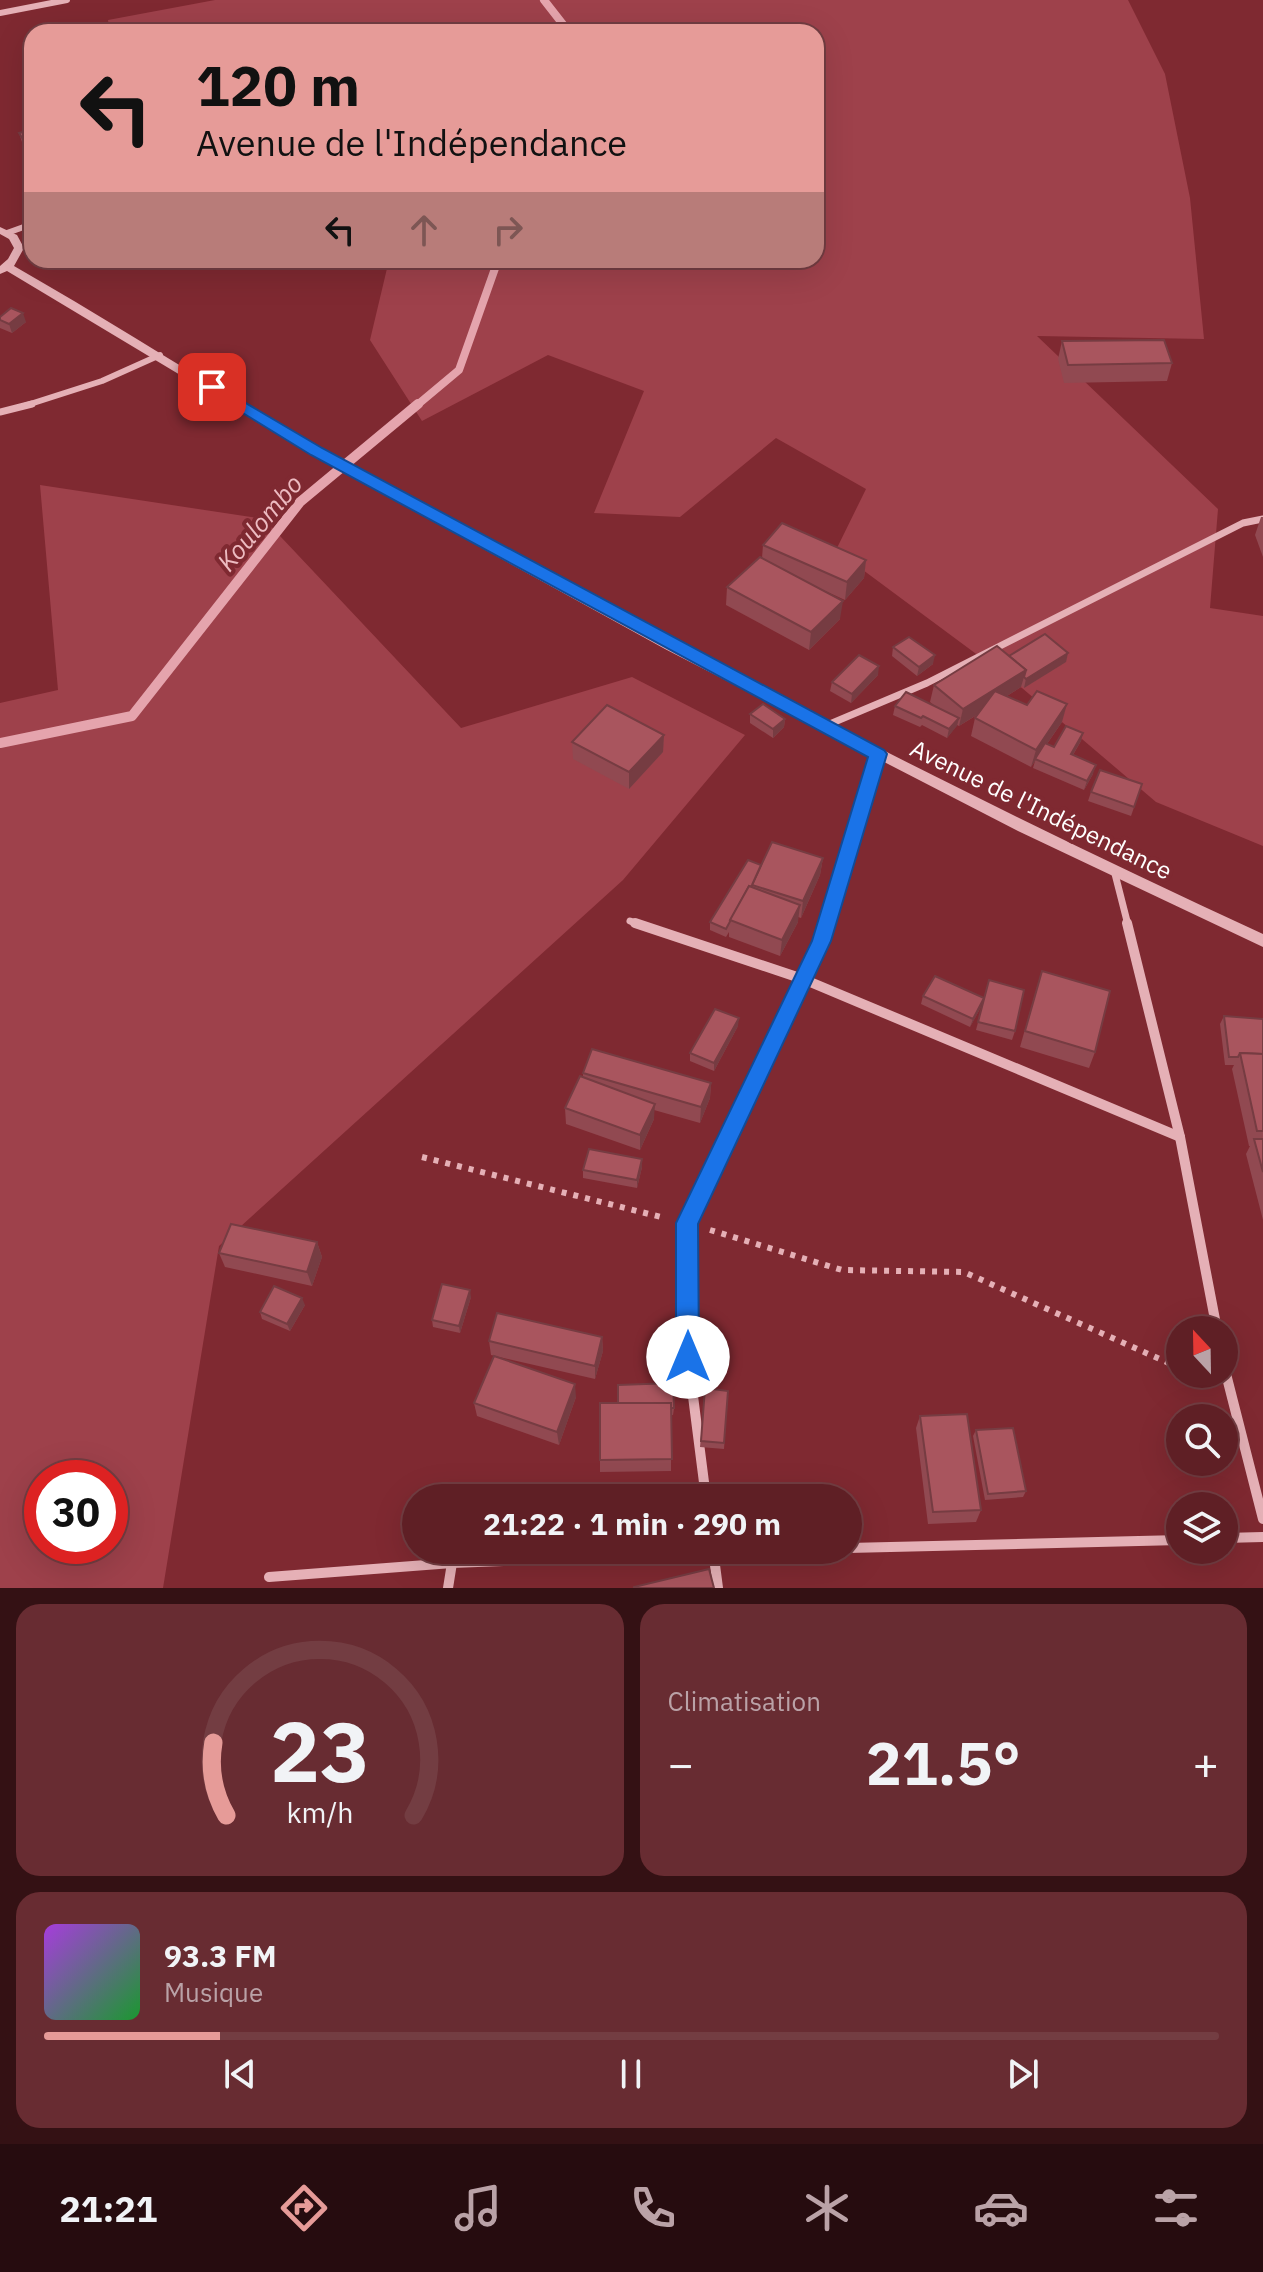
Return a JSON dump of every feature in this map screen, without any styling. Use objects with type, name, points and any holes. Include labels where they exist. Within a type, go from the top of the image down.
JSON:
[{"type":"street","points":[[0,13],[67,0]]},
{"type":"street","points":[[4,268],[19,248],[4,232],[24,226]]},
{"type":"street","name":"Avenue de l'Indépendance","points":[[4,268],[160,355],[317,452],[736,681],[1115,874],[1263,941]]},
{"type":"street","points":[[0,412],[74,394],[115,379],[160,355]]},
{"type":"street","points":[[825,726],[927,683],[1243,523],[1263,519]]},
{"type":"street","points":[[704,1484],[688,1357],[687,1223],[821,941],[878,754]]},
{"type":"street","points":[[1115,874],[1180,1137],[1214,1316]]},
{"type":"street","points":[[630,921],[803,979],[1180,1137]]},
{"type":"street","points":[[1230,1388],[1263,1519]]},
{"type":"street","points":[[1238,1538],[1263,1537]]},
{"type":"street","points":[[862,1548],[1166,1540]]},
{"type":"street","points":[[269,1577],[439,1564]]},
{"type":"street","points":[[448,1588],[452,1564]]},
{"type":"street","points":[[715,1564],[718,1588]]},
{"type":"path","points":[[422,1157],[687,1223],[842,1270],[964,1272],[1166,1362]]},
{"type":"shaded area","points":[[215,0],[1128,0],[1165,74],[1190,198],[1204,339],[1037,336],[1218,509],[1210,608],[1263,616],[1263,846],[1156,802],[1022,688],[836,550],[866,489],[776,438],[680,517],[594,513],[644,391],[548,355],[422,421],[370,340],[387,268],[824,268],[824,24],[109,24],[108,20]]},
{"type":"shaded area","points":[[40,485],[264,519],[461,728],[632,677],[745,735],[623,880],[219,1246],[163,1588],[0,1588],[0,703],[58,690]]},
{"type":"building","points":[[11,308],[23,313],[9,324],[0,320],[0,317]]},
{"type":"building","points":[[1164,340],[1172,363],[1068,365],[1062,341]]},
{"type":"building","points":[[782,523],[866,560],[847,582],[763,545]]},
{"type":"building","points":[[760,557],[843,601],[811,632],[727,587]]},
{"type":"building","points":[[1045,634],[1068,653],[1026,679],[1026,670],[1009,656]]},
{"type":"building","points":[[909,637],[935,655],[919,667],[893,647]]},
{"type":"building","points":[[997,646],[1026,670],[963,709],[934,685]]},
{"type":"building","points":[[859,655],[879,666],[852,694],[832,682]]},
{"type":"building","points":[[995,691],[1027,705],[1037,691],[1067,704],[1036,750],[975,718]]},
{"type":"building","points":[[906,692],[959,718],[949,729],[895,706]]},
{"type":"building","points":[[763,704],[785,719],[773,729],[750,714]]},
{"type":"building","points":[[607,705],[664,735],[629,772],[572,742]]},
{"type":"building","points":[[1066,726],[1083,733],[1071,754],[1096,765],[1087,781],[1035,759],[1045,743],[1054,747]]},
{"type":"building","points":[[1100,770],[1142,784],[1134,807],[1091,792]]},
{"type":"building","points":[[772,842],[823,858],[803,901],[752,885]]},
{"type":"building","points":[[748,860],[761,865],[726,929],[710,922]]},
{"type":"building","points":[[749,886],[800,905],[782,940],[730,920]]},
{"type":"building","points":[[1042,971],[1110,991],[1095,1052],[1025,1031]]},
{"type":"building","points":[[935,976],[984,998],[973,1019],[923,996]]},
{"type":"building","points":[[989,980],[1024,990],[1015,1031],[978,1022]]},
{"type":"building","points":[[715,1009],[739,1018],[714,1063],[690,1053]]},
{"type":"building","points":[[1224,1016],[1263,1019],[1263,1054],[1240,1053],[1238,1057],[1229,1057]]},
{"type":"building","points":[[592,1049],[711,1083],[701,1107],[583,1073]]},
{"type":"building","points":[[1240,1053],[1263,1054],[1263,1131],[1257,1131]]},
{"type":"building","points":[[580,1076],[655,1104],[640,1135],[565,1108]]},
{"type":"building","points":[[1254,1139],[1263,1139],[1263,1172]]},
{"type":"building","points":[[589,1149],[642,1159],[637,1180],[583,1170]]},
{"type":"building","points":[[231,1224],[317,1242],[307,1272],[219,1253]]},
{"type":"building","points":[[442,1284],[470,1290],[459,1326],[432,1320]]},
{"type":"building","points":[[274,1286],[302,1298],[287,1324],[260,1312]]},
{"type":"building","points":[[497,1313],[602,1337],[595,1366],[489,1341]]},
{"type":"building","points":[[494,1356],[575,1384],[557,1432],[474,1403]]},
{"type":"building","points":[[673,1383],[674,1408],[671,1408],[671,1403],[618,1403],[618,1385]]},
{"type":"building","points":[[705,1388],[728,1391],[724,1443],[701,1441]]},
{"type":"building","points":[[600,1403],[671,1403],[672,1459],[600,1460]]},
{"type":"building","points":[[967,1414],[981,1510],[933,1512],[920,1416]]},
{"type":"building","points":[[1013,1428],[1026,1491],[988,1494],[976,1430]]},
{"type":"building","points":[[709,1569],[714,1588],[634,1588],[634,1587]]},
{"type":"waterway","name":"Koulombo","points":[[544,0],[563,24]]},
{"type":"waterway","name":"Koulombo","points":[[416,406],[459,370],[495,268]]},
{"type":"waterway","name":"Koulombo","points":[[0,743],[132,716],[300,502],[418,404]]},
{"type":"route","points":[[212,387],[317,452],[736,681],[878,754],[821,941],[687,1223],[688,1357]]}]
